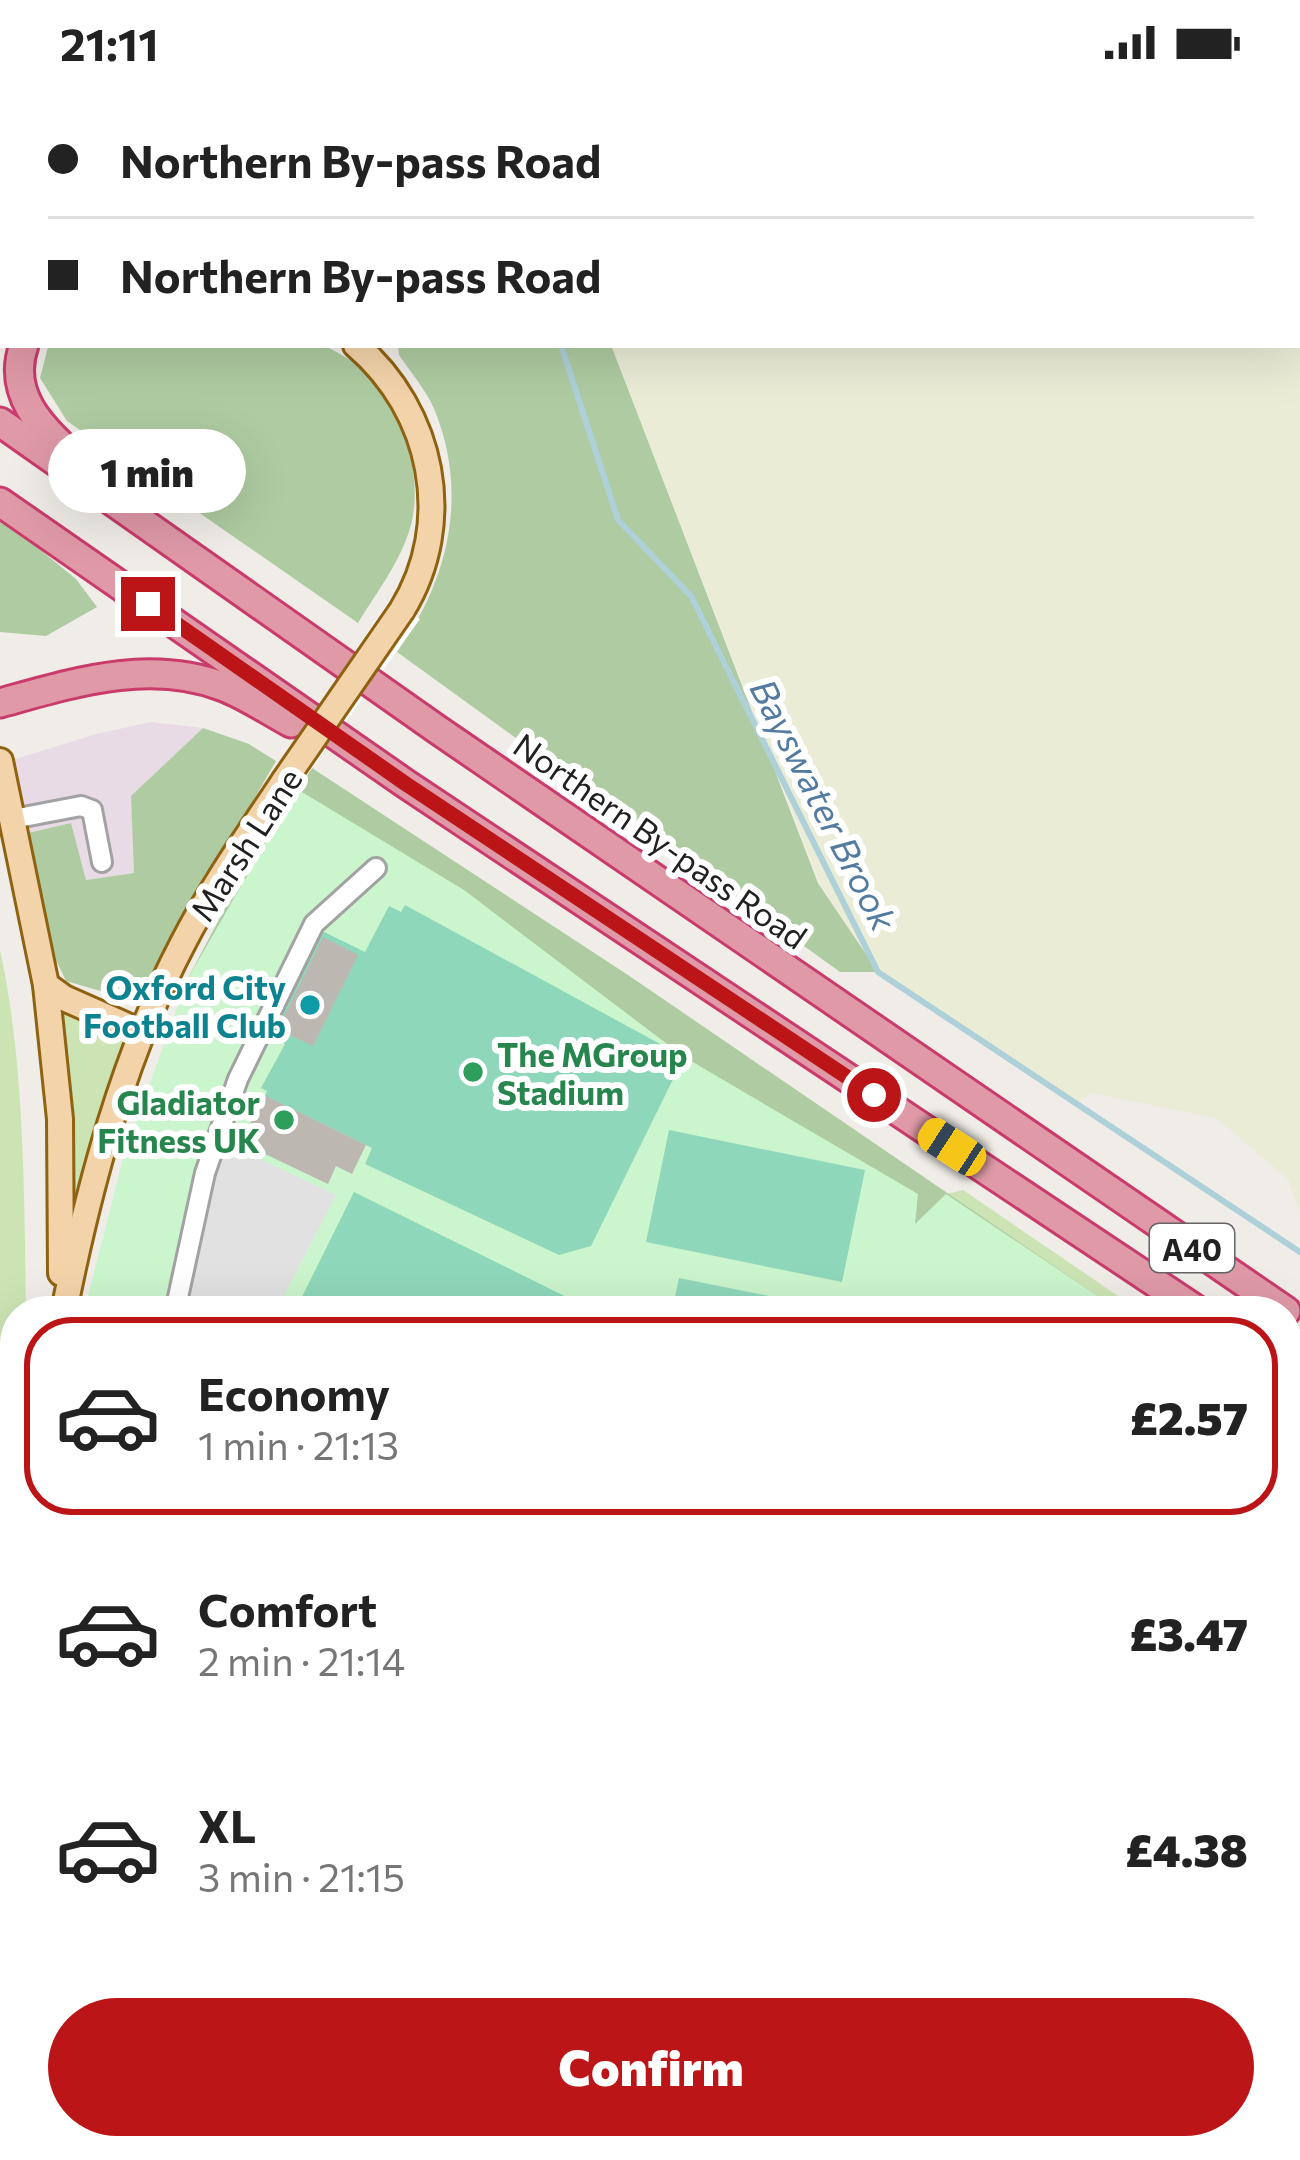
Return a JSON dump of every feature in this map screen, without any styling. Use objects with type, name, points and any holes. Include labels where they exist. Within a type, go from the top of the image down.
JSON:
[{"type":"highway","points":[[23,348],[17,375],[29,411],[155,530]]},
{"type":"highway","name":"Northern By-pass Road","points":[[0,422],[457,743],[1264,1296]]},
{"type":"highway","name":"A40","points":[[0,502],[406,784],[1175,1296]]},
{"type":"highway","points":[[0,703],[121,674],[184,678],[222,686],[406,784]]},
{"type":"main road","name":"Marsh Lane","points":[[67,1296],[99,1158],[143,1033],[181,946],[284,781],[402,610],[417,585],[428,550],[432,489],[426,449],[394,385],[359,348]]},
{"type":"main road","points":[[0,761],[46,985],[60,1119],[63,1296]]},
{"type":"main road","points":[[46,985],[64,998],[143,1033]]},
{"type":"street","points":[[13,819],[81,806],[92,810],[102,862]]},
{"type":"street","points":[[178,1296],[205,1173],[238,1079],[314,924],[376,868]]},
{"type":"shaded area","points":[[151,722],[203,728],[131,796],[135,873],[86,880],[71,823],[28,833],[9,761]]},
{"type":"shaded area","points":[[224,1142],[336,1195],[284,1296],[187,1296]]},
{"type":"green space","points":[[48,348],[329,348],[356,365],[396,417],[414,482],[407,538],[358,623],[67,421],[40,378]]},
{"type":"green space","points":[[398,348],[612,348],[818,883],[878,972],[840,972],[397,652],[415,625],[440,567],[451,506],[451,475],[435,411]]},
{"type":"green space","points":[[612,348],[1300,348],[1300,1213],[1288,1179],[1216,1118],[1091,1093],[1074,1105],[878,972],[820,883]]},
{"type":"green space","points":[[0,517],[76,579],[97,607],[46,636],[0,632]]},
{"type":"green space","points":[[203,728],[249,744],[276,761],[142,993],[128,999],[66,981],[56,960],[28,833],[71,823],[86,880],[134,873],[131,796]]},
{"type":"green space","points":[[312,768],[628,975],[1098,1296],[959,1296],[787,1119],[684,1057],[464,891],[187,980],[241,878]]},
{"type":"green space","points":[[297,789],[464,890],[684,1057],[918,1194],[915,1224],[946,1194],[1098,1296],[88,1296],[124,1155],[187,980]]},
{"type":"green space","name":"The MGroup Stadium","points":[[405,905],[684,1057],[591,1246],[559,1255],[365,1164],[372,1148],[265,1096],[267,1091],[261,1088],[285,1044],[267,1034],[318,929],[365,952],[389,906],[401,912]]},
{"type":"green space","points":[[0,950],[19,1083],[26,1296],[0,1296]]},
{"type":"green space","points":[[58,1007],[126,1038],[128,1049],[71,1234]]},
{"type":"green space","points":[[669,1130],[865,1170],[842,1282],[646,1242]]},
{"type":"green space","points":[[963,1190],[1118,1296],[1098,1296],[946,1194]]},
{"type":"green space","points":[[354,1192],[565,1296],[302,1296]]},
{"type":"green space","points":[[679,1278],[770,1296],[675,1296]]},
{"type":"pier","points":[[388,602],[420,619],[297,789],[272,774]]},
{"type":"building","name":"Oxford City Football Club","points":[[323,937],[358,955],[313,1046],[278,1029]]},
{"type":"building","name":"Gladiator Fitness UK","points":[[264,1095],[366,1145],[352,1174],[336,1166],[328,1184],[263,1153],[260,1159],[238,1149]]},
{"type":"waterway","name":"Bayswater Brook","points":[[562,348],[618,520],[691,596],[878,972],[1300,1252]]},
{"type":"place","name":"Oxford City Football Club","points":[[310,1005]]},
{"type":"place","name":"The MGroup Stadium","points":[[473,1072]]},
{"type":"place","name":"Gladiator Fitness UK","points":[[284,1120]]},
{"type":"route","points":[[148,604],[406,784],[874,1095]]}]
